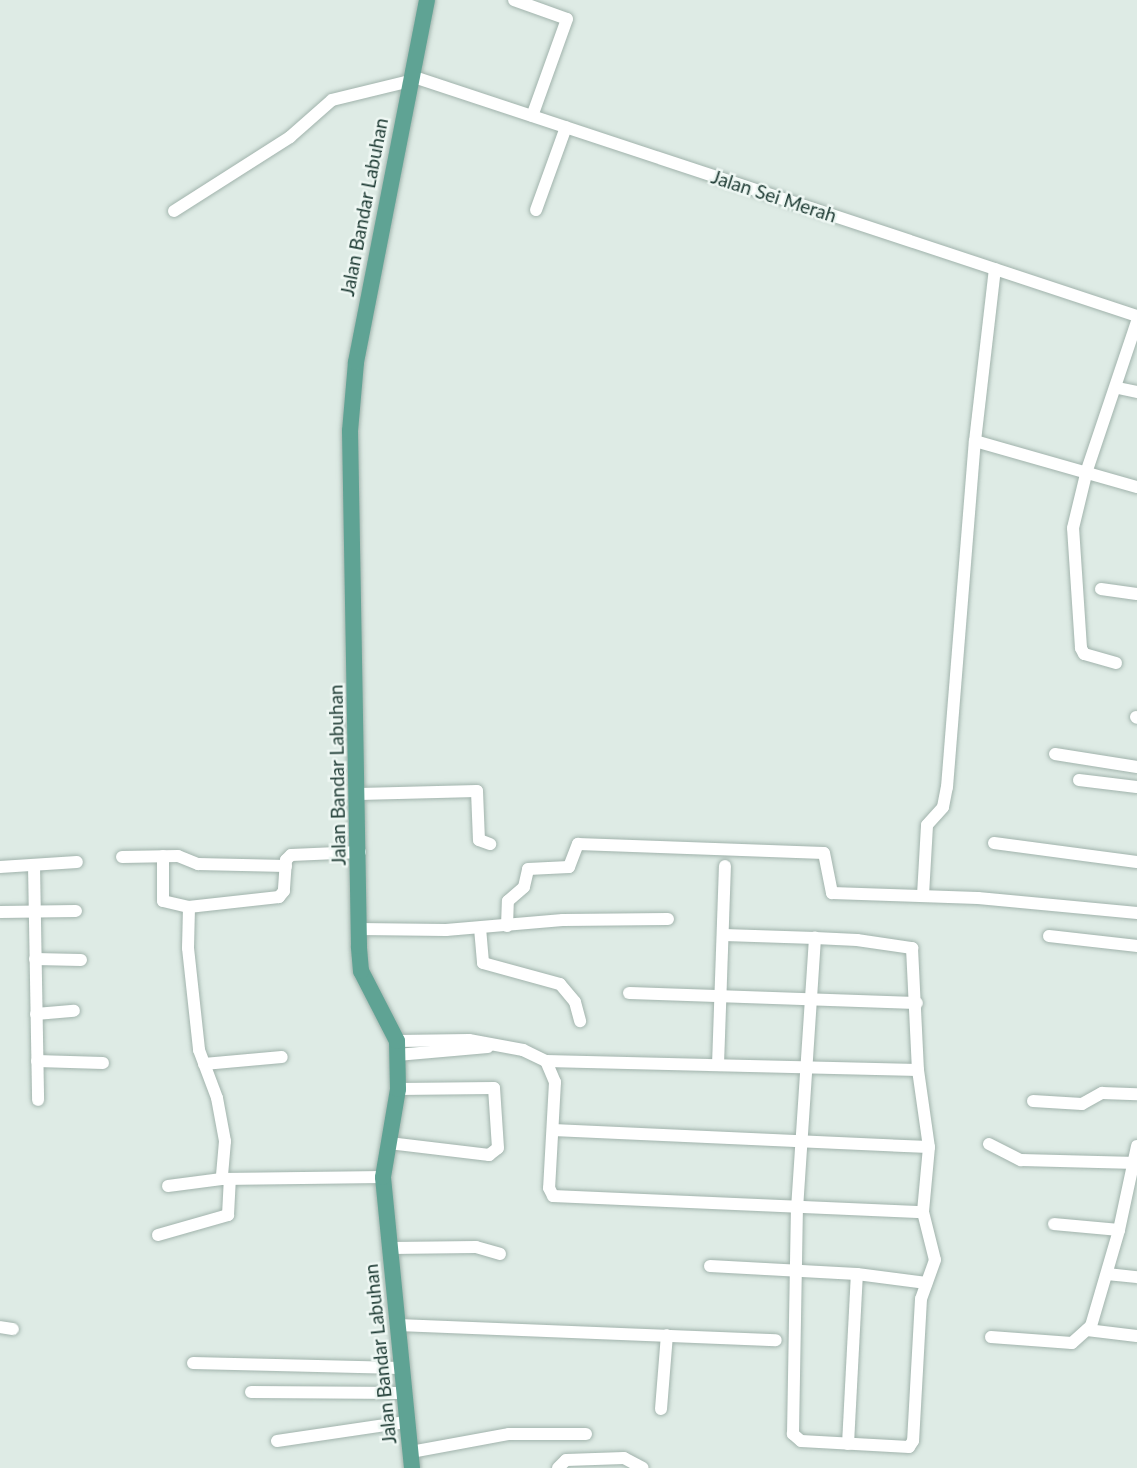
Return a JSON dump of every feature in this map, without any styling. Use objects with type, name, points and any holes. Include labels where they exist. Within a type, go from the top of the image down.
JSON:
[{"type":"main road","name":"Jalan Bandar Labuhan","points":[[412,1460],[400,1368],[383,1177],[398,1089],[397,1048],[361,971],[352,389],[427,0]]},
{"type":"street","points":[[514,0],[567,19],[532,116]]},
{"type":"street","name":"Jalan Sei Merah","points":[[411,78],[995,269],[1137,319]]},
{"type":"street","points":[[174,211],[290,137],[332,100],[411,78]]},
{"type":"street","points":[[536,210],[566,127]]},
{"type":"street","points":[[923,895],[927,825],[943,807],[947,787],[975,441],[995,269]]},
{"type":"street","points":[[1116,663],[1084,654],[1081,648],[1073,528],[1087,470],[1118,388],[1137,319]]},
{"type":"street","points":[[1118,388],[1137,392]]},
{"type":"street","points":[[975,441],[1087,470],[1137,487]]},
{"type":"street","points":[[1101,589],[1137,594]]},
{"type":"street","points":[[1055,754],[1137,767]]},
{"type":"street","points":[[1079,780],[1137,787]]},
{"type":"street","points":[[359,794],[477,791],[479,840],[489,844]]},
{"type":"street","points":[[994,843],[1137,862]]},
{"type":"street","points":[[507,926],[508,901],[524,887],[528,869],[571,866],[573,848],[578,844],[824,853],[831,892],[923,895],[1137,913]]},
{"type":"street","points":[[163,856],[163,901],[189,907],[279,897],[284,891],[286,860],[296,854],[360,852]]},
{"type":"street","points":[[122,857],[163,856],[198,864],[286,866]]},
{"type":"street","points":[[0,867],[77,862]]},
{"type":"street","points":[[34,865],[38,1100]]},
{"type":"street","points":[[718,1065],[724,866]]},
{"type":"street","points":[[159,1236],[228,1215],[225,1141],[218,1098],[204,1064],[188,948],[189,907]]},
{"type":"street","points":[[0,912],[76,911]]},
{"type":"street","points":[[359,929],[481,928],[563,920],[668,919]]},
{"type":"street","points":[[481,928],[483,963],[560,984],[575,1002],[580,1021]]},
{"type":"street","points":[[724,935],[815,938],[909,945],[917,1003],[918,1070],[929,1147],[923,1212],[935,1261],[926,1283],[912,1446],[797,1440],[793,1434],[800,1140],[808,1067],[815,938]]},
{"type":"street","points":[[1049,936],[1137,946]]},
{"type":"street","points":[[35,959],[81,960]]},
{"type":"street","points":[[629,993],[917,1003]]},
{"type":"street","points":[[36,1014],[74,1011]]},
{"type":"street","points":[[397,1048],[488,1047],[523,1050],[546,1060],[918,1070]]},
{"type":"street","points":[[204,1064],[282,1057]]},
{"type":"street","points":[[546,1060],[554,1076],[549,1188],[553,1196],[797,1209],[923,1212]]},
{"type":"street","points":[[37,1061],[103,1063]]},
{"type":"street","points":[[389,1143],[489,1155],[498,1148],[494,1088],[398,1089]]},
{"type":"street","points":[[1033,1101],[1082,1104],[1102,1093],[1137,1094]]},
{"type":"street","points":[[553,1130],[929,1147]]},
{"type":"street","points":[[989,1144],[1021,1160],[1136,1162]]},
{"type":"street","points":[[991,1337],[1072,1343],[1087,1330],[1119,1230],[1136,1162],[1137,1146]]},
{"type":"street","points":[[168,1186],[226,1179],[383,1177]]},
{"type":"street","points":[[1054,1224],[1119,1230]]},
{"type":"street","points":[[391,1248],[476,1247],[500,1254]]},
{"type":"street","points":[[710,1266],[795,1269],[926,1283]]},
{"type":"street","points":[[848,1444],[857,1274]]},
{"type":"street","points":[[1107,1274],[1137,1277]]},
{"type":"street","points":[[398,1325],[776,1340]]},
{"type":"street","points":[[1087,1330],[1137,1336]]},
{"type":"street","points":[[662,1409],[667,1335]]},
{"type":"street","points":[[193,1363],[400,1368]]},
{"type":"street","points":[[251,1392],[403,1393]]},
{"type":"street","points":[[277,1441],[407,1422]]},
{"type":"street","points":[[412,1460],[509,1434],[586,1434]]},
{"type":"street","points":[[558,1468],[566,1460],[624,1458],[643,1468]]}]
